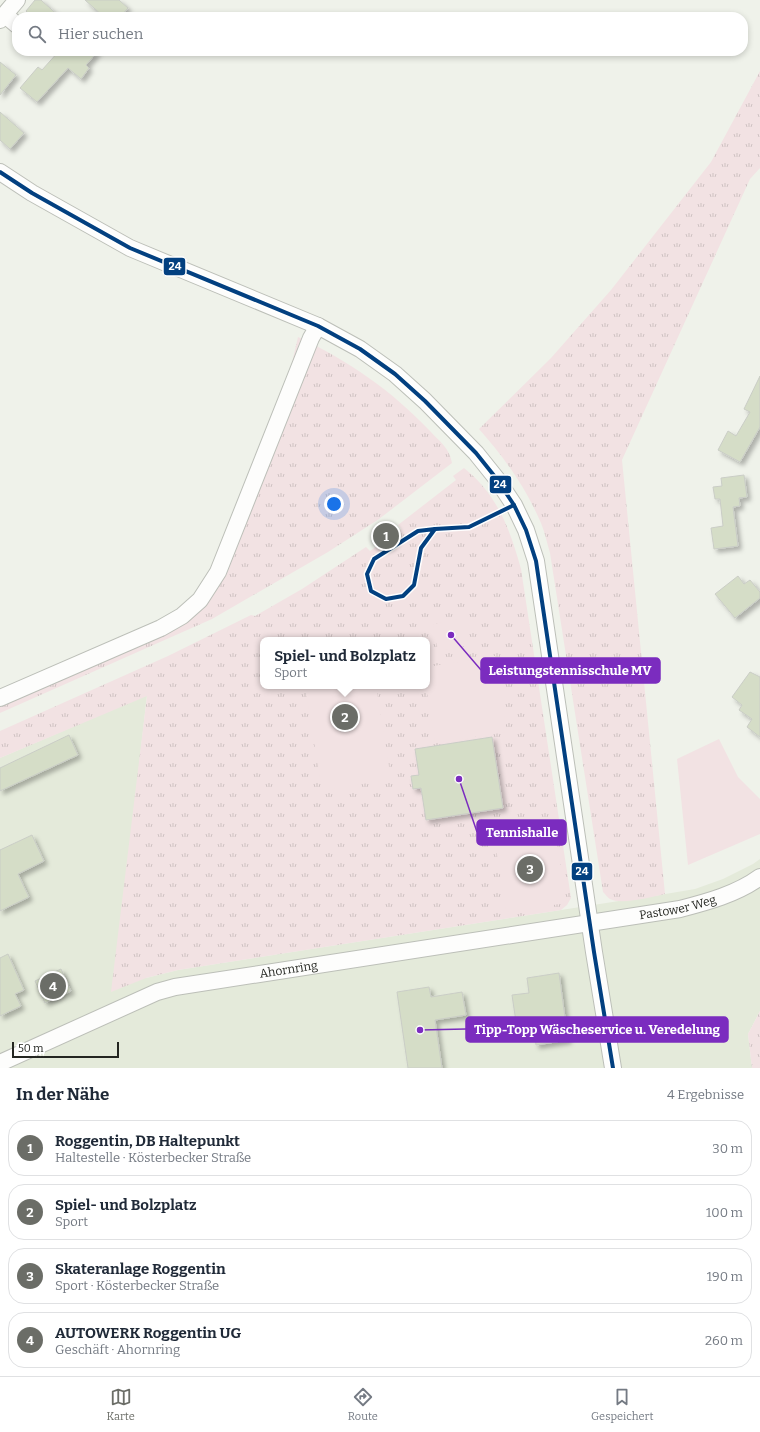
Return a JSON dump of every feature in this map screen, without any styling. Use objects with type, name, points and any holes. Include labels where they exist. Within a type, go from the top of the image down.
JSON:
[{"type":"street","points":[[12,22],[2,17],[17,0]]},
{"type":"street","points":[[0,172],[32,193],[130,248],[318,326],[360,349],[395,374],[425,401],[476,453],[496,478],[514,505],[526,530],[536,561],[613,1068]]},
{"type":"street","points":[[0,698],[161,628],[182,616],[200,600],[218,572],[311,338],[318,326]]},
{"type":"street","name":"Pastower Weg","points":[[590,922],[680,909],[706,903],[730,893],[760,876]]},
{"type":"street","name":"Ahornring","points":[[0,1063],[157,992],[175,987],[590,922]]},
{"type":"shaded area","points":[[147,695],[130,845],[146,978],[178,970],[695,889],[723,879],[760,859],[760,1011],[748,1034],[752,1068],[0,1068],[0,758]]},
{"type":"green space","points":[[760,71],[760,168],[750,179],[622,460],[665,894],[637,900],[615,901],[603,892],[550,553],[545,534],[535,510],[521,485],[506,462],[479,429],[551,358],[611,290],[711,162]]},
{"type":"green space","points":[[298,337],[352,366],[400,402],[441,442],[449,453],[452,463],[379,519],[328,552],[212,619],[0,713],[0,691],[177,612],[200,590],[216,562],[288,380]]},
{"type":"green space","points":[[464,468],[485,489],[494,501],[507,526],[521,569],[571,898],[567,905],[561,910],[178,970],[146,978],[111,992],[147,696],[0,758],[0,731],[168,656],[251,615],[255,616],[302,589],[366,547],[370,551],[401,529],[398,525],[456,480],[453,476]]},
{"type":"green space","points":[[465,618],[470,645],[438,651],[433,624]]},
{"type":"green space","points":[[495,656],[507,732],[435,743],[426,689],[430,689],[430,667]]},
{"type":"green space","points":[[305,689],[376,689],[391,779],[322,791]]},
{"type":"green space","points":[[719,739],[738,777],[760,799],[760,834],[688,865],[677,759]]},
{"type":"green space","points":[[554,826],[566,903],[506,912],[494,835]]},
{"type":"green space","points":[[760,1011],[760,1068],[752,1068],[748,1034]]},
{"type":"building","points":[[35,0],[41,0],[54,12],[27,12],[26,11]]},
{"type":"building","points":[[85,0],[119,0],[128,8],[124,12],[98,12]]},
{"type":"building","points":[[55,56],[94,56],[86,65],[89,68],[81,79],[68,68],[37,102],[20,88],[38,67],[42,70]]},
{"type":"building","points":[[0,62],[16,75],[0,95]]},
{"type":"building","points":[[0,112],[24,133],[10,149],[0,140]]},
{"type":"building","points":[[760,376],[760,427],[740,462],[718,450],[728,431],[736,436],[750,412],[744,409]]},
{"type":"building","points":[[744,475],[747,497],[739,498],[740,506],[733,507],[738,546],[714,549],[711,528],[723,526],[720,499],[715,499],[713,487],[722,486],[721,478]]},
{"type":"building","points":[[738,576],[744,584],[750,580],[760,592],[760,598],[735,618],[715,594]]},
{"type":"building","points":[[750,672],[760,677],[760,737],[747,727],[752,719],[739,710],[742,705],[732,697]]},
{"type":"building","points":[[69,735],[78,755],[0,791],[0,768]]},
{"type":"building","points":[[492,737],[503,808],[426,820],[421,788],[413,789],[411,776],[419,775],[415,749]]},
{"type":"building","points":[[32,835],[44,861],[18,874],[29,897],[0,911],[0,850]]},
{"type":"building","points":[[8,954],[24,990],[15,994],[21,1006],[0,1016],[0,958]]},
{"type":"building","points":[[61,969],[71,991],[45,1003],[35,981]]},
{"type":"building","points":[[559,973],[568,1040],[536,1045],[533,1020],[516,1022],[512,995],[529,993],[527,978]]},
{"type":"building","points":[[429,987],[431,997],[462,992],[466,1015],[435,1020],[442,1068],[408,1068],[397,992]]},
{"type":"transit line","name":"24","points":[[0,172],[32,193],[130,248],[318,326],[360,349],[395,374],[425,401],[476,453],[496,478],[514,505],[526,530],[536,561],[594,952],[613,1068]]},
{"type":"transit line","name":"24","points":[[435,529],[469,527],[514,505]]},
{"type":"transit line","name":"24","points":[[435,529],[421,548],[414,585],[403,596],[386,599],[371,591],[367,574],[374,559],[418,531],[435,529]]},
{"type":"place","name":"Roggentin, DB Haltepunkt","points":[[386,536]]},
{"type":"place","name":"Leistungstennisschule MV","points":[[451,635]]},
{"type":"place","name":"Spiel- und Bolzplatz","points":[[345,717]]},
{"type":"place","name":"Tennishalle","points":[[459,779]]},
{"type":"place","name":"Skateranlage Roggentin","points":[[530,869]]},
{"type":"place","name":"AUTOWERK Roggentin UG","points":[[53,986]]},
{"type":"place","name":"Tipp-Topp Wäscheservice u. Veredelung","points":[[420,1030]]}]
